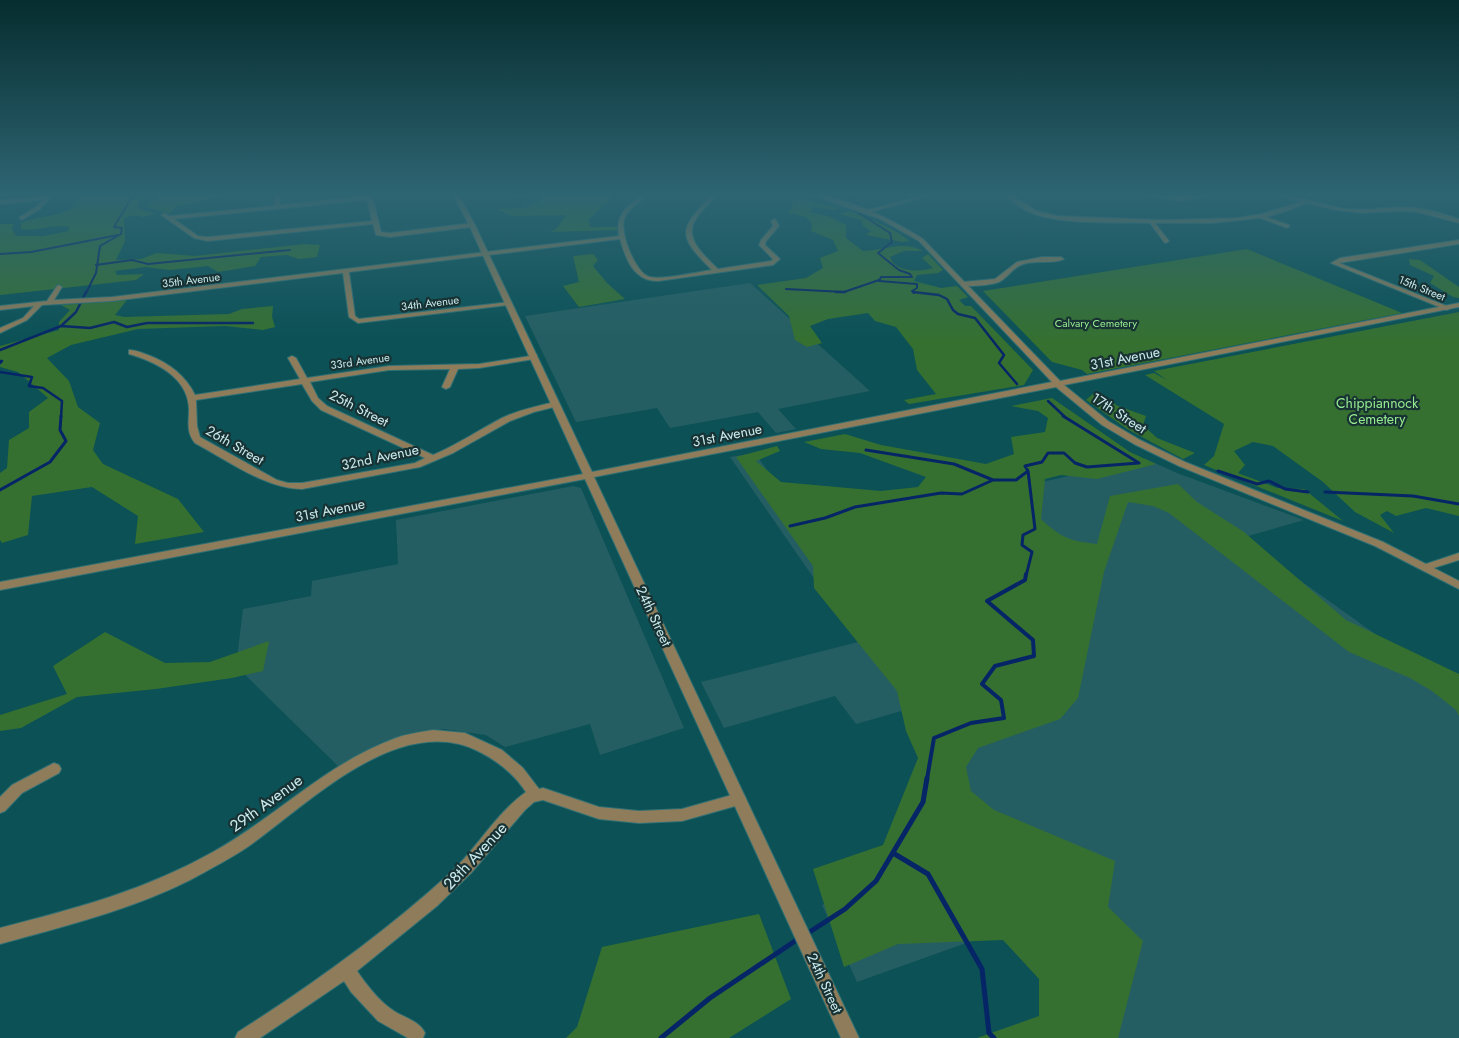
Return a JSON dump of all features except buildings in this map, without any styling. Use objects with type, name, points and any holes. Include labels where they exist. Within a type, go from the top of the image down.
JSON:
[{"type":"street","name":"24th Street","points":[[480,243],[850,1038]]},
{"type":"street","name":"35th Avenue","points":[[0,308],[40,303],[112,299],[486,255],[566,243]]},
{"type":"street","points":[[624,243],[633,263],[641,274],[650,278],[776,262],[777,259],[762,243]]},
{"type":"street","points":[[692,243],[717,271]]},
{"type":"street","name":"17th Street","points":[[924,243],[1059,385],[1106,423],[1155,451],[1212,477],[1379,544],[1459,585]]},
{"type":"street","name":"15th Street","points":[[1447,308],[1334,263],[1340,260],[1449,243]]},
{"type":"street","points":[[963,284],[997,280],[1020,263],[1042,259],[1061,259]]},
{"type":"street","name":"34th Avenue","points":[[346,272],[352,317],[355,321],[366,322],[508,303]]},
{"type":"street","points":[[49,303],[59,287]]},
{"type":"street","points":[[0,331],[24,319],[40,303]]},
{"type":"street","name":"31st Avenue","points":[[0,586],[588,476],[1459,306]]},
{"type":"street","name":"26th Street","points":[[132,352],[162,362],[174,371],[191,398],[193,431],[194,437],[198,441],[274,482],[288,486]]},
{"type":"street","name":"33rd Avenue","points":[[191,398],[404,366],[455,367],[492,365],[534,357]]},
{"type":"street","name":"25th Street","points":[[292,358],[315,399],[331,412],[434,459]]},
{"type":"street","points":[[446,387],[455,367]]},
{"type":"street","name":"32nd Avenue","points":[[288,486],[307,485],[392,471],[434,459],[507,419],[556,404]]},
{"type":"street","points":[[1427,567],[1459,556]]},
{"type":"street","name":"29th Avenue","points":[[0,936],[122,901],[182,876],[235,847],[358,760],[401,741],[431,736],[448,736],[476,743],[505,760],[525,779],[535,795]]},
{"type":"street","points":[[0,807],[17,789],[54,769]]},
{"type":"street","points":[[535,795],[551,796],[577,807],[599,813],[639,817],[682,815],[739,799]]},
{"type":"street","name":"28th Avenue","points":[[244,1038],[346,970],[389,937],[451,883],[525,801],[535,795]]},
{"type":"street","points":[[346,970],[357,986],[384,1014],[416,1033]]},
{"type":"shaded area","points":[[750,283],[870,391],[778,409],[796,429],[776,433],[758,412],[670,428],[657,408],[576,422],[525,316]]},
{"type":"shaded area","points":[[755,453],[812,533],[1146,459],[1177,473],[1304,520],[1241,538],[1459,694],[1459,1038],[1026,1038],[1124,999],[1061,909],[857,982],[822,905],[916,870],[935,754],[905,710],[856,724],[835,696],[724,728],[701,682],[858,642],[730,457]]},
{"type":"shaded area","points":[[573,486],[581,488],[684,728],[600,755],[590,724],[505,747],[486,735],[443,729],[382,742],[339,767],[236,666],[243,609],[311,596],[312,581],[398,564],[396,520]]},
{"type":"green space","points":[[0,243],[124,243],[116,260],[141,259],[157,253],[195,256],[305,244],[320,245],[317,257],[299,259],[287,255],[261,257],[255,266],[218,272],[208,266],[170,270],[145,267],[115,271],[117,275],[144,274],[136,280],[0,295]]},
{"type":"green space","points":[[835,243],[853,243],[863,251],[894,246],[909,246],[923,251],[904,251],[890,257],[897,266],[909,270],[933,268],[922,258],[928,254],[943,270],[938,273],[917,275],[914,281],[941,288],[957,286],[968,297],[959,300],[965,306],[971,306],[1033,370],[1024,385],[909,404],[904,400],[936,394],[917,370],[913,349],[896,327],[875,321],[868,313],[828,319],[810,326],[822,343],[807,347],[795,340],[789,316],[757,285],[806,278],[823,268],[820,258],[838,251]]},
{"type":"green space","name":"Calvary Cemetery","points":[[1247,249],[1402,313],[1087,374],[1082,370],[1052,362],[983,291]]},
{"type":"green space","points":[[593,254],[598,260],[593,266],[607,283],[625,299],[579,307],[563,286],[579,282],[573,256]]},
{"type":"green space","points":[[1409,259],[1420,260],[1459,287],[1459,298],[1453,297],[1430,283],[1434,276],[1410,265]]},
{"type":"green space","points":[[127,300],[115,315],[124,317],[229,314],[242,309],[273,306],[272,317],[275,327],[263,330],[225,326],[138,329],[71,345],[47,358],[69,381],[78,407],[100,423],[93,450],[103,464],[178,499],[204,532],[135,544],[138,516],[92,487],[32,496],[28,535],[2,543],[0,540],[0,473],[7,468],[9,440],[29,428],[29,412],[48,398],[18,372],[0,367],[0,346],[59,330],[59,322],[70,310],[61,305]]},
{"type":"green space","name":"Chippiannock Cemetery","points":[[1459,312],[1459,516],[1426,508],[1396,516],[1387,511],[1380,515],[1394,533],[1355,512],[1323,482],[1273,446],[1253,442],[1234,451],[1245,465],[1238,473],[1277,488],[1304,489],[1343,521],[1204,465],[1214,456],[1224,424],[1145,375],[1154,373],[1167,380],[1154,371]]},
{"type":"green space","points":[[1095,392],[1118,406],[1146,416],[1143,425],[1157,438],[1195,453],[1183,459],[1127,429],[1086,400]]},
{"type":"green space","points":[[1052,398],[1130,452],[1156,464],[1097,479],[1061,475],[1045,479],[1041,519],[1054,530],[1066,538],[1097,544],[1110,496],[1178,484],[1197,502],[1244,532],[1346,620],[1459,674],[1459,716],[1456,710],[1432,691],[1410,678],[1349,652],[1169,513],[1153,506],[1128,502],[1104,572],[1078,698],[1060,719],[978,748],[966,767],[971,791],[994,810],[1115,861],[1108,907],[1143,941],[1118,1038],[977,1038],[1039,1016],[1039,979],[1003,940],[898,944],[844,967],[813,869],[883,845],[918,758],[906,731],[897,691],[814,588],[813,566],[736,457],[777,446],[780,451],[756,461],[781,482],[881,491],[918,487],[926,477],[860,453],[821,449],[804,442],[845,434],[881,445],[986,464],[1014,454],[1011,437],[1045,432],[1048,418],[1038,411],[1011,406]]},
{"type":"green space","points":[[105,632],[165,663],[210,662],[269,641],[263,671],[232,678],[156,689],[77,697],[21,728],[0,731],[0,715],[67,694],[53,666]]},
{"type":"green space","points":[[759,914],[791,999],[729,1038],[566,1038],[577,1027],[602,947]]},
{"type":"waterway","points":[[0,254],[31,252],[75,243]]},
{"type":"waterway","points":[[97,265],[100,246],[104,243]]},
{"type":"waterway","points":[[890,243],[878,253],[899,270],[910,274],[912,277],[881,277],[879,281],[917,284],[917,288],[913,292]]},
{"type":"waterway","points":[[97,265],[132,260],[148,264],[290,250]]},
{"type":"waterway","points":[[86,293],[96,273],[97,265]]},
{"type":"waterway","points":[[844,292],[879,280]]},
{"type":"waterway","points":[[786,289],[844,292]]},
{"type":"waterway","points":[[61,326],[76,312],[86,292]]},
{"type":"waterway","points":[[836,292],[844,292]]},
{"type":"waterway","points":[[913,292],[939,295],[947,299],[953,310],[958,314],[975,318],[1004,355],[999,363],[1017,384]]},
{"type":"waterway","points":[[61,326],[90,328],[114,322],[127,327],[147,323],[253,323]]},
{"type":"waterway","points":[[0,350],[61,326]]},
{"type":"waterway","points":[[0,361],[2,361],[0,363]]},
{"type":"waterway","points":[[0,372],[32,377],[29,386],[43,388],[62,401],[61,417]]},
{"type":"waterway","points":[[1048,401],[1065,417]]},
{"type":"waterway","points":[[0,490],[50,462],[66,441],[60,430],[61,416]]},
{"type":"waterway","points":[[1028,471],[1025,466],[1042,462],[1048,453],[1064,453],[1075,463],[1087,467],[1139,463],[1063,416]]},
{"type":"waterway","points":[[866,450],[954,464],[993,480]]},
{"type":"waterway","points":[[993,480],[1016,480],[1028,471]]},
{"type":"waterway","points":[[1026,576],[1032,552],[1022,545],[1023,535],[1035,529],[1028,471]]},
{"type":"waterway","points":[[1218,471],[1257,484],[1269,481],[1285,489],[1308,492]]},
{"type":"waterway","points":[[790,526],[825,518],[855,507],[941,493],[962,494],[993,480]]},
{"type":"waterway","points":[[1325,492],[1413,496],[1459,504]]},
{"type":"waterway","points":[[927,779],[934,738],[971,723],[1004,718],[1001,700],[982,684],[995,666],[1034,656],[1033,640],[987,601],[1025,580],[1026,574]]},
{"type":"waterway","points":[[805,935],[845,909],[876,881],[923,802],[927,778]]},
{"type":"waterway","points":[[893,853],[928,874],[982,969],[989,1033],[994,1038]]},
{"type":"waterway","points":[[661,1038],[710,998],[798,939]]}]
